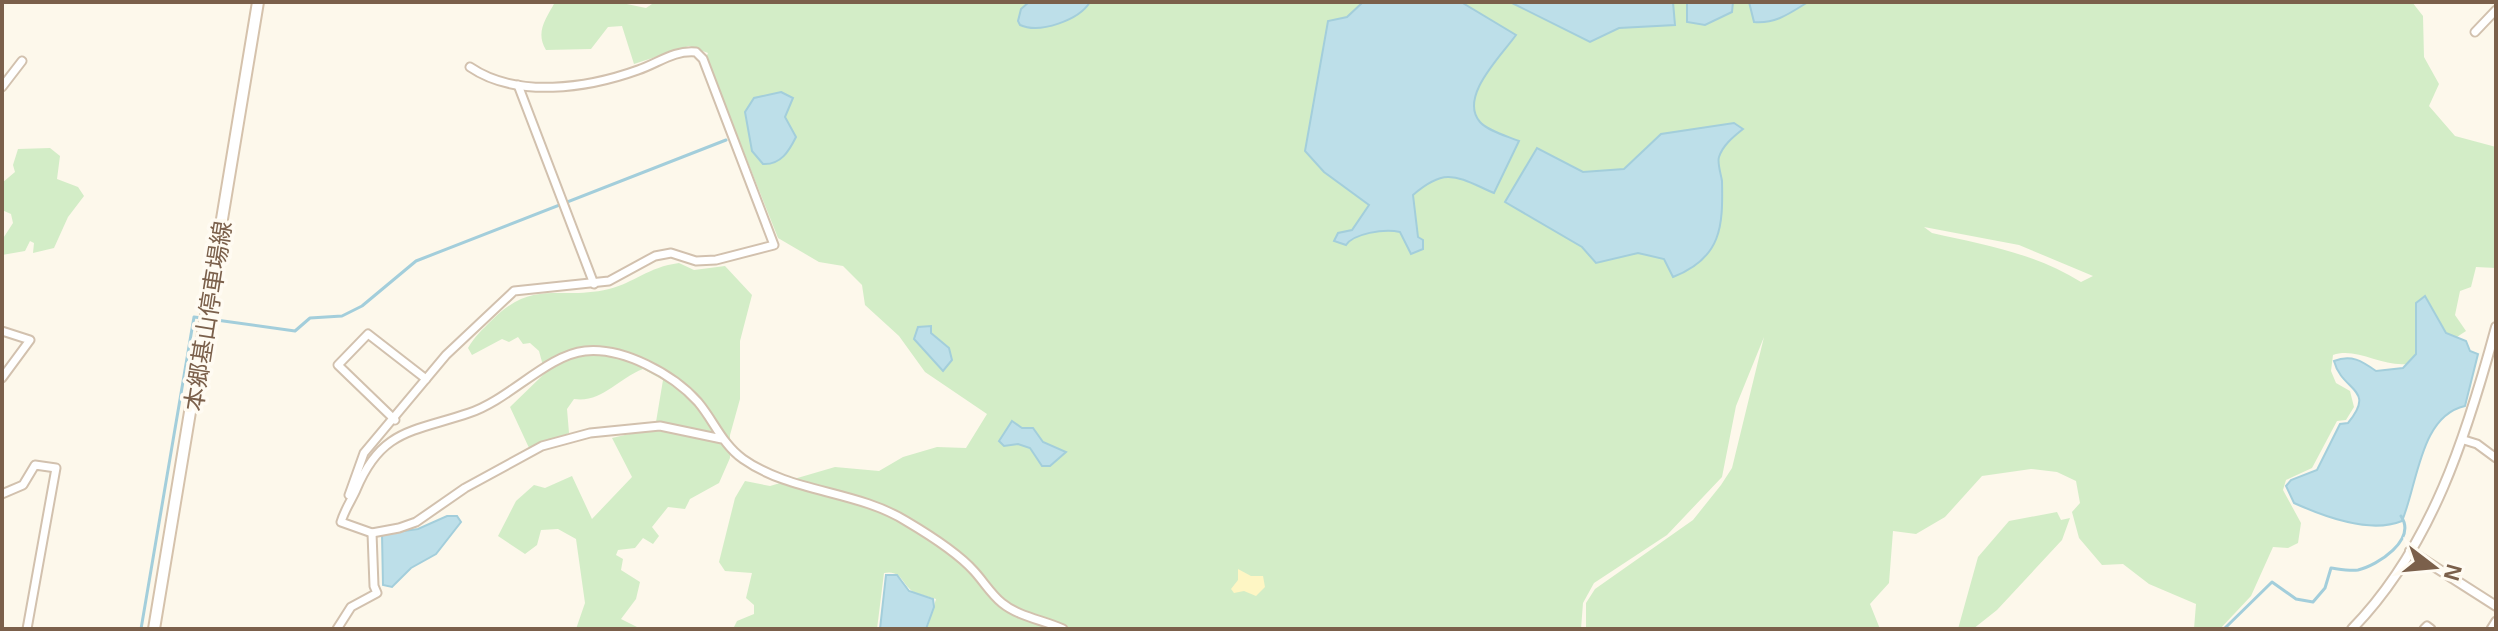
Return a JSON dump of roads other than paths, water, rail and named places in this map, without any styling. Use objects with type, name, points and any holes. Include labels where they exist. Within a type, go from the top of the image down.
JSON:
[{"type":"main road","name":"本郷基山停車場線","points":[[154,629],[258,2]]},
{"type":"street","points":[[2475,32],[2496,10]]},
{"type":"street","points":[[470,67],[518,85],[552,87],[620,77],[672,54],[696,52],[703,59],[774,245],[716,260],[696,261],[671,253],[655,256],[625,275],[594,284],[558,284],[514,291],[467,333],[364,453],[341,522],[372,533],[416,522],[465,488],[542,446],[590,433],[660,426],[722,439]]},
{"type":"street","points":[[2,87],[22,61]]},
{"type":"street","points":[[518,85],[594,284]]},
{"type":"street","points":[[2352,629],[2380,596],[2410,551],[2464,440],[2496,327]]},
{"type":"street","points":[[2,331],[30,340],[2,378]]},
{"type":"street","points":[[395,420],[338,365],[368,334],[426,379]]},
{"type":"street","points":[[346,504],[366,465],[388,441],[407,431],[493,404],[534,374],[583,351],[617,354],[678,385],[698,403],[722,439],[743,459],[780,477],[854,498],[906,520],[972,569],[1002,603],[1063,629]]},
{"type":"street","points":[[2464,440],[2477,444],[2496,458]]},
{"type":"street","points":[[2,494],[23,485],[35,465],[56,468],[27,629]]},
{"type":"street","points":[[337,629],[351,607],[377,593],[374,586],[372,533]]},
{"type":"street","points":[[2410,551],[2496,606]]},
{"type":"street","points":[[2491,629],[2496,621]]},
{"type":"street","points":[[2424,629],[2427,626],[2431,629]]},
{"type":"water","points":[[1029,2],[1090,2],[1068,20],[1038,28],[1020,25],[1018,21],[1021,9]]},
{"type":"water","points":[[1363,2],[1461,2],[1516,35],[1484,77],[1474,101],[1480,122],[1519,141],[1494,193],[1461,179],[1443,177],[1413,195],[1418,237],[1423,240],[1423,249],[1411,254],[1400,232],[1370,233],[1346,245],[1334,241],[1338,233],[1352,230],[1369,205],[1324,172],[1305,151],[1328,21],[1347,17]]},
{"type":"water","points":[[1510,2],[1673,2],[1675,25],[1619,28],[1590,42]]},
{"type":"water","points":[[1687,2],[1733,2],[1732,12],[1705,25],[1687,22]]},
{"type":"water","points":[[1749,2],[1808,2],[1782,17],[1754,22]]},
{"type":"water","points":[[781,92],[793,98],[785,117],[796,137],[780,160],[763,164],[752,151],[745,112],[754,98]]},
{"type":"water","points":[[1734,123],[1743,129],[1726,145],[1719,157],[1722,212],[1716,239],[1701,260],[1673,277],[1664,259],[1638,253],[1596,263],[1582,247],[1505,202],[1537,148],[1583,172],[1624,169],[1661,134]]},
{"type":"water","points":[[2425,296],[2446,333],[2466,341],[2470,351],[2478,354],[2465,406],[2450,412],[2438,423],[2430,437],[2402,521],[2389,525],[2362,525],[2319,514],[2294,503],[2286,486],[2291,480],[2317,470],[2340,424],[2348,423],[2359,403],[2355,390],[2338,371],[2334,361],[2346,358],[2356,360],[2376,371],[2403,368],[2416,354],[2416,303]]},
{"type":"water","points":[[931,326],[931,333],[949,348],[952,360],[943,371],[914,339],[918,327]]},
{"type":"water","points":[[1012,421],[1022,428],[1033,428],[1043,442],[1066,452],[1050,466],[1042,466],[1030,448],[1018,444],[1004,446],[999,441]]},
{"type":"water","points":[[447,516],[457,516],[461,522],[436,554],[411,568],[392,587],[383,585],[382,534],[418,529]]},
{"type":"water","points":[[886,575],[897,575],[909,591],[933,599],[934,607],[926,629],[880,629]]},
{"type":"waterway","points":[[209,319],[295,331],[310,318],[342,316],[362,306],[416,261],[726,140]]},
{"type":"waterway","points":[[141,629],[194,317],[202,318]]},
{"type":"waterway","points":[[2224,629],[2272,582],[2296,599],[2313,602],[2325,588],[2331,568],[2358,570],[2385,557],[2404,534],[2405,525],[2401,516]]}]
